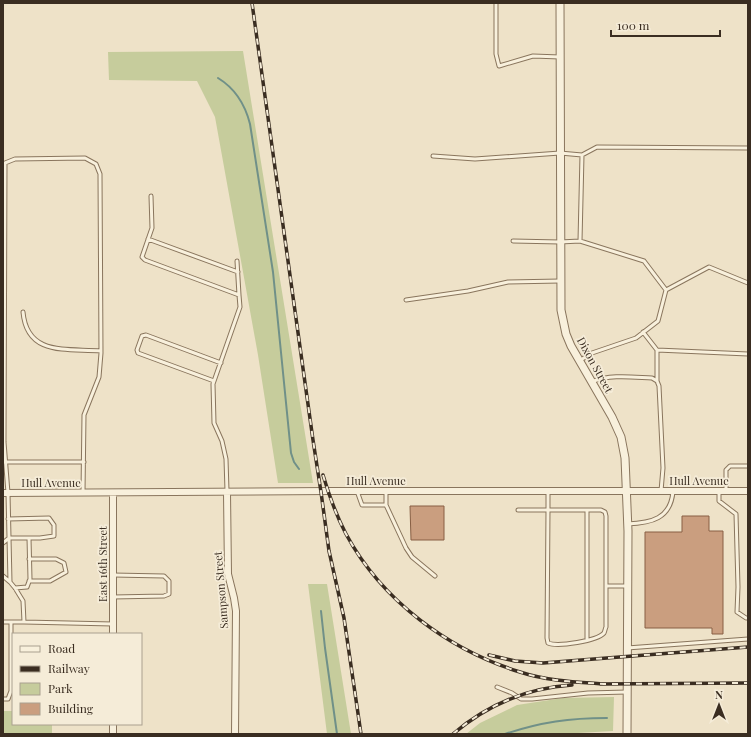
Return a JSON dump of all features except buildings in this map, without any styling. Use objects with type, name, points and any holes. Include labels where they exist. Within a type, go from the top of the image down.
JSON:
[{"type":"street","name":"Dixon Street","points":[[560,3],[561,310],[566,334],[571,346],[612,417],[621,437],[625,458],[627,492],[628,734]]},
{"type":"street","name":"Hull Avenue","points":[[5,493],[748,491]]},
{"type":"street","name":"East 16th Street","points":[[113,493],[113,633]]},
{"type":"street","name":"Sampson Street","points":[[227,493],[228,574],[236,611],[235,734]]},
{"type":"lane","points":[[496,3],[496,54],[499,66],[533,56],[560,57]]},
{"type":"lane","points":[[433,156],[475,159],[560,153],[582,155],[597,147],[748,148]]},
{"type":"lane","points":[[580,241],[582,155]]},
{"type":"lane","points":[[10,582],[4,462],[5,163],[15,159],[85,158],[96,164],[100,174],[101,351],[99,377],[84,415],[83,493]]},
{"type":"lane","points":[[151,196],[152,228],[142,257],[145,260],[239,295]]},
{"type":"lane","points":[[148,240],[238,272]]},
{"type":"lane","points":[[513,240],[560,242],[580,241],[644,261],[666,290]]},
{"type":"lane","points":[[227,493],[226,459],[222,441],[214,423],[214,381],[240,307],[237,260]]},
{"type":"lane","points":[[579,361],[592,353],[636,338],[658,321],[666,290],[709,267],[748,283]]},
{"type":"lane","points":[[406,300],[468,291],[508,282],[560,282]]},
{"type":"lane","points":[[23,312],[24,322],[28,332],[38,343],[49,348],[101,351]]},
{"type":"lane","points":[[644,332],[657,350],[657,381],[659,386],[663,468],[660,491]]},
{"type":"lane","points":[[214,381],[138,353],[137,350],[142,336],[146,335],[221,363]]},
{"type":"lane","points":[[657,350],[748,354]]},
{"type":"lane","points":[[591,382],[602,378],[611,377],[652,378],[657,381]]},
{"type":"lane","points":[[4,462],[84,462]]},
{"type":"lane","points":[[726,491],[726,470],[728,467],[748,466]]},
{"type":"lane","points":[[357,491],[362,505],[386,505]]},
{"type":"lane","points":[[386,491],[386,505],[406,548],[412,557],[434,576]]},
{"type":"lane","points":[[627,524],[646,523],[662,515],[669,508],[672,502],[673,491]]},
{"type":"lane","points":[[719,491],[719,501],[736,514],[738,612],[748,618]]},
{"type":"lane","points":[[518,510],[548,510],[587,510],[601,510],[605,512],[606,627],[600,636],[574,644],[553,645],[548,643],[547,638],[548,510],[548,492]]},
{"type":"lane","points":[[587,510],[587,640]]},
{"type":"lane","points":[[3,543],[9,538],[54,536],[54,525],[49,518],[8,519]]},
{"type":"lane","points":[[15,588],[27,587],[29,581],[29,538]]},
{"type":"lane","points":[[29,559],[56,559],[64,563],[66,572],[50,581],[29,581]]},
{"type":"lane","points":[[113,575],[164,576],[169,581],[168,594],[164,596],[113,597]]},
{"type":"lane","points":[[3,576],[10,582],[24,601],[24,622]]},
{"type":"lane","points":[[606,586],[628,586]]},
{"type":"lane","points":[[3,622],[113,624]]},
{"type":"lane","points":[[3,699],[8,699],[11,691],[11,622]]},
{"type":"lane","points":[[628,648],[748,639]]},
{"type":"lane","points":[[497,687],[512,692],[521,699],[588,692],[628,692]]},
{"type":"green space","points":[[243,51],[313,483],[278,483],[258,355],[215,117],[197,81],[109,80],[108,52]]},
{"type":"green space","points":[[308,584],[327,584],[351,734],[327,734]]},
{"type":"green space","points":[[614,697],[613,731],[560,734],[466,734],[480,723],[517,705],[563,698]]},
{"type":"green space","points":[[3,711],[12,711],[12,725],[52,725],[52,734],[3,734]]},
{"type":"waterway","points":[[218,78],[235,92],[245,110],[250,124],[273,272],[291,453],[294,462],[299,469]]},
{"type":"waterway","points":[[321,611],[337,734]]},
{"type":"waterway","points":[[505,734],[531,726],[556,722],[607,718]]},
{"type":"railway","points":[[252,3],[329,551],[344,618],[361,734]]},
{"type":"railway","points":[[323,475],[339,520],[361,558],[378,581],[420,620],[468,651],[494,663],[530,675],[572,682],[604,684]]},
{"type":"railway","points":[[489,655],[515,661],[543,663],[748,647]]},
{"type":"railway","points":[[600,684],[748,683]]},
{"type":"railway","points":[[453,734],[480,715],[508,700],[539,690],[572,685]]}]
